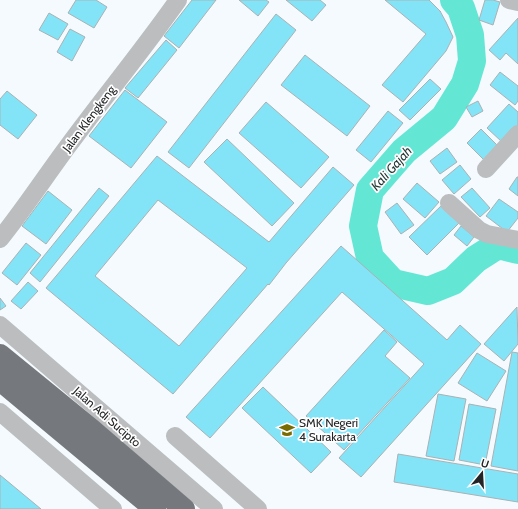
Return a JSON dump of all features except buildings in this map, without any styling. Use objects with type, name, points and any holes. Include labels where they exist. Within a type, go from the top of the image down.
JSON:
[{"type":"highway","name":"Jalan Adi Sucipto","points":[[0,355],[9,379],[30,405],[155,509]]},
{"type":"highway","name":"Jalan Adi Sucipto","points":[[9,379],[99,423],[203,506]]},
{"type":"street","name":"Jalan Klengkeng","points":[[0,239],[68,145],[149,41],[178,0]]},
{"type":"street","points":[[509,0],[518,2]]},
{"type":"street","points":[[486,168],[518,134]]},
{"type":"street","points":[[449,203],[479,230],[487,234],[518,240]]},
{"type":"street","name":"Jalan Adi Sucipto","points":[[0,325],[34,355],[99,423]]},
{"type":"street","points":[[9,379],[34,355]]},
{"type":"street","points":[[14,424],[30,405]]},
{"type":"street","points":[[0,412],[108,507],[125,484]]},
{"type":"street","points":[[174,436],[258,509]]},
{"type":"street","points":[[203,506],[222,478]]},
{"type":"waterway","name":"Kali Gajah","points":[[454,0],[461,8],[470,35],[472,61],[465,84],[444,118],[404,151],[370,190],[363,226],[370,258],[393,283],[428,291],[453,281],[476,259],[498,245],[518,250]]},
{"type":"place","name":"SMK Negeri 4 Surakarta","points":[[287,430]]}]
